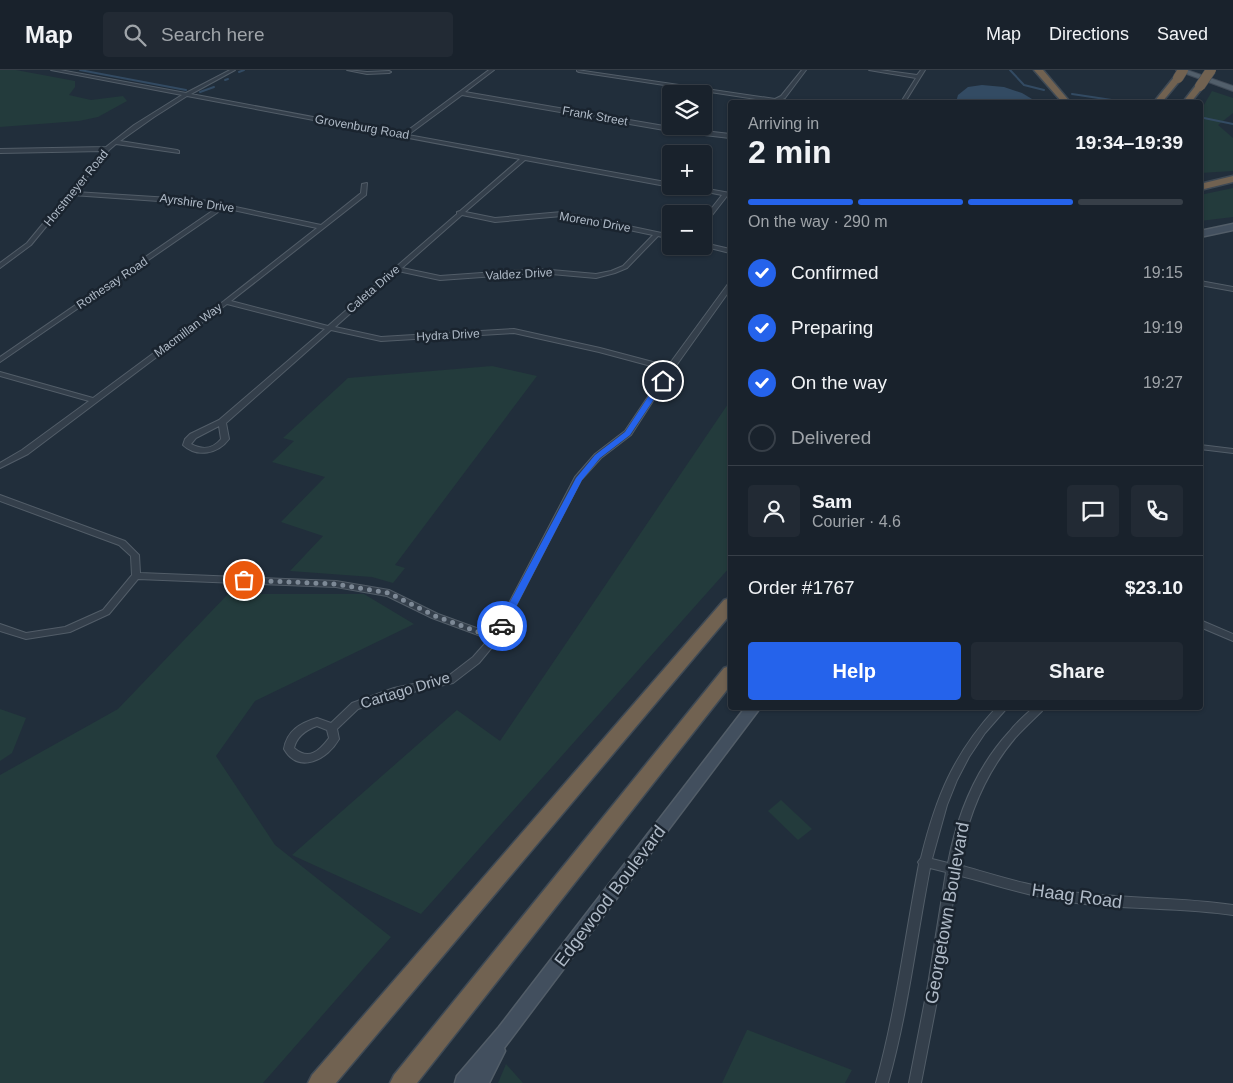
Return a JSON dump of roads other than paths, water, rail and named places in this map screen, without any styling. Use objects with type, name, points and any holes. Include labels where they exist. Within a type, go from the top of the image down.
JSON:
[{"type":"highway","points":[[1038,70],[1064,100]]},
{"type":"highway","points":[[1189,100],[1211,70]]},
{"type":"highway","points":[[1160,100],[1181,73]]},
{"type":"highway","points":[[1203,186],[1233,179]]},
{"type":"highway","points":[[320,1083],[728,606]]},
{"type":"highway","points":[[402,1083],[728,676]]},
{"type":"main road","points":[[1181,73],[1233,89]]},
{"type":"street","name":"Grovenburg Road","points":[[53,70],[662,183]]},
{"type":"street","name":"Horstmeyer Road","points":[[0,266],[29,244],[107,149],[115,142],[136,126],[234,70]]},
{"type":"street","points":[[349,70],[367,73],[389,72]]},
{"type":"street","points":[[404,135],[492,70]]},
{"type":"street","points":[[580,70],[763,100]]},
{"type":"street","points":[[779,100],[804,70]]},
{"type":"street","points":[[870,70],[918,77]]},
{"type":"street","points":[[904,100],[923,70]]},
{"type":"street","name":"Frank Street","points":[[461,93],[670,129],[728,136]]},
{"type":"street","points":[[115,142],[177,152]]},
{"type":"street","points":[[0,151],[107,149]]},
{"type":"street","name":"Caleta Drive","points":[[222,422],[225,439],[217,447],[198,451],[188,445],[188,441],[193,436],[222,422],[524,158]]},
{"type":"street","name":"Macmillan Way","points":[[0,466],[25,452],[226,302],[364,194],[364,184]]},
{"type":"street","points":[[712,192],[728,195]]},
{"type":"street","name":"Ayrshire Drive","points":[[72,193],[171,198],[224,206],[321,227]]},
{"type":"street","points":[[712,213],[728,195]]},
{"type":"street","name":"Rothesay Road","points":[[0,360],[224,206]]},
{"type":"street","name":"Moreno Drive","points":[[459,213],[495,220],[562,214],[662,235]]},
{"type":"street","points":[[1203,233],[1233,227]]},
{"type":"street","name":"Valdez Drive","points":[[396,269],[440,278],[540,271],[596,276],[625,267],[657,234]]},
{"type":"street","points":[[712,247],[728,251]]},
{"type":"street","points":[[1203,284],[1233,289]]},
{"type":"street","name":"Cartago Drive","points":[[332,728],[355,706],[394,692],[450,680],[476,660],[495,638],[578,479],[598,456],[628,434],[670,369],[728,288]]},
{"type":"street","name":"Hydra Drive","points":[[226,302],[381,339],[514,331],[600,350],[670,369]]},
{"type":"street","points":[[0,374],[93,400]]},
{"type":"street","points":[[1203,443],[1233,446]]},
{"type":"street","points":[[1203,447],[1233,451]]},
{"type":"street","points":[[0,498],[122,544],[135,555],[136,576],[106,612],[67,630],[26,636],[0,626]]},
{"type":"street","points":[[136,576],[336,584],[389,593],[435,616],[495,638]]},
{"type":"street","points":[[1203,624],[1233,638]]},
{"type":"street","name":"Edgewood Boulevard","points":[[464,1083],[505,1033],[751,710]]},
{"type":"street","name":"Georgetown Boulevard","points":[[882,1083],[904,983],[924,862],[943,795],[976,736],[1000,710]]},
{"type":"street","name":"Georgetown Boulevard","points":[[915,1083],[933,992],[958,835],[970,799],[986,769],[1006,741],[1037,710]]},
{"type":"street","name":"Haag Road","points":[[924,862],[1021,888],[1068,897],[1233,910]]},
{"type":"street","points":[[479,1083],[505,1033]]},
{"type":"water","points":[[982,85],[1004,87],[1022,93],[1034,100],[957,100],[958,95],[968,87]]},
{"type":"waterway","points":[[80,70],[186,90]]},
{"type":"waterway","points":[[239,72],[244,70]]},
{"type":"waterway","points":[[1010,70],[1024,85],[1044,90]]},
{"type":"waterway","points":[[200,92],[214,87]]},
{"type":"waterway","points":[[1072,94],[1112,100]]},
{"type":"waterway","points":[[1204,118],[1233,124]]}]
